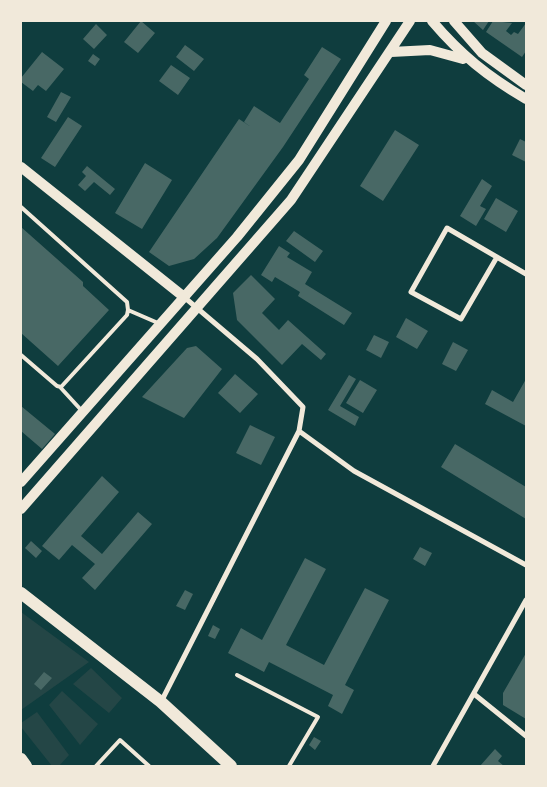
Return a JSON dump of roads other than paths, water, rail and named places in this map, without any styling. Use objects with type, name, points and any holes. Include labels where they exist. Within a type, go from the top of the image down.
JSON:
[{"type":"highway","points":[[21,593],[161,702],[230,766]]},
{"type":"highway","points":[[21,759],[26,766]]},
{"type":"main road","points":[[21,482],[237,238],[299,160],[386,21]]},
{"type":"main road","points":[[21,509],[199,308],[291,200],[410,21]]},
{"type":"main road","points":[[432,21],[468,61],[521,97]]},
{"type":"main road","points":[[454,21],[482,53],[525,83]]},
{"type":"main road","points":[[390,52],[430,50],[468,61]]},
{"type":"main road","points":[[21,167],[184,297]]},
{"type":"street","points":[[521,97],[525,83]]},
{"type":"street","points":[[497,257],[461,318],[411,292],[447,228],[497,257],[526,274]]},
{"type":"street","points":[[161,702],[299,431],[303,407],[257,359],[184,297]]},
{"type":"street","points":[[299,431],[354,471],[526,565]]},
{"type":"street","points":[[433,766],[526,600]]},
{"type":"street","points":[[474,694],[526,736]]},
{"type":"lane","points":[[21,207],[127,302],[127,315],[73,376],[60,387]]},
{"type":"lane","points":[[128,310],[160,324]]},
{"type":"lane","points":[[21,355],[60,387],[83,412]]},
{"type":"lane","points":[[237,676],[318,716],[289,766]]},
{"type":"lane","points":[[96,766],[120,740],[149,766]]}]
